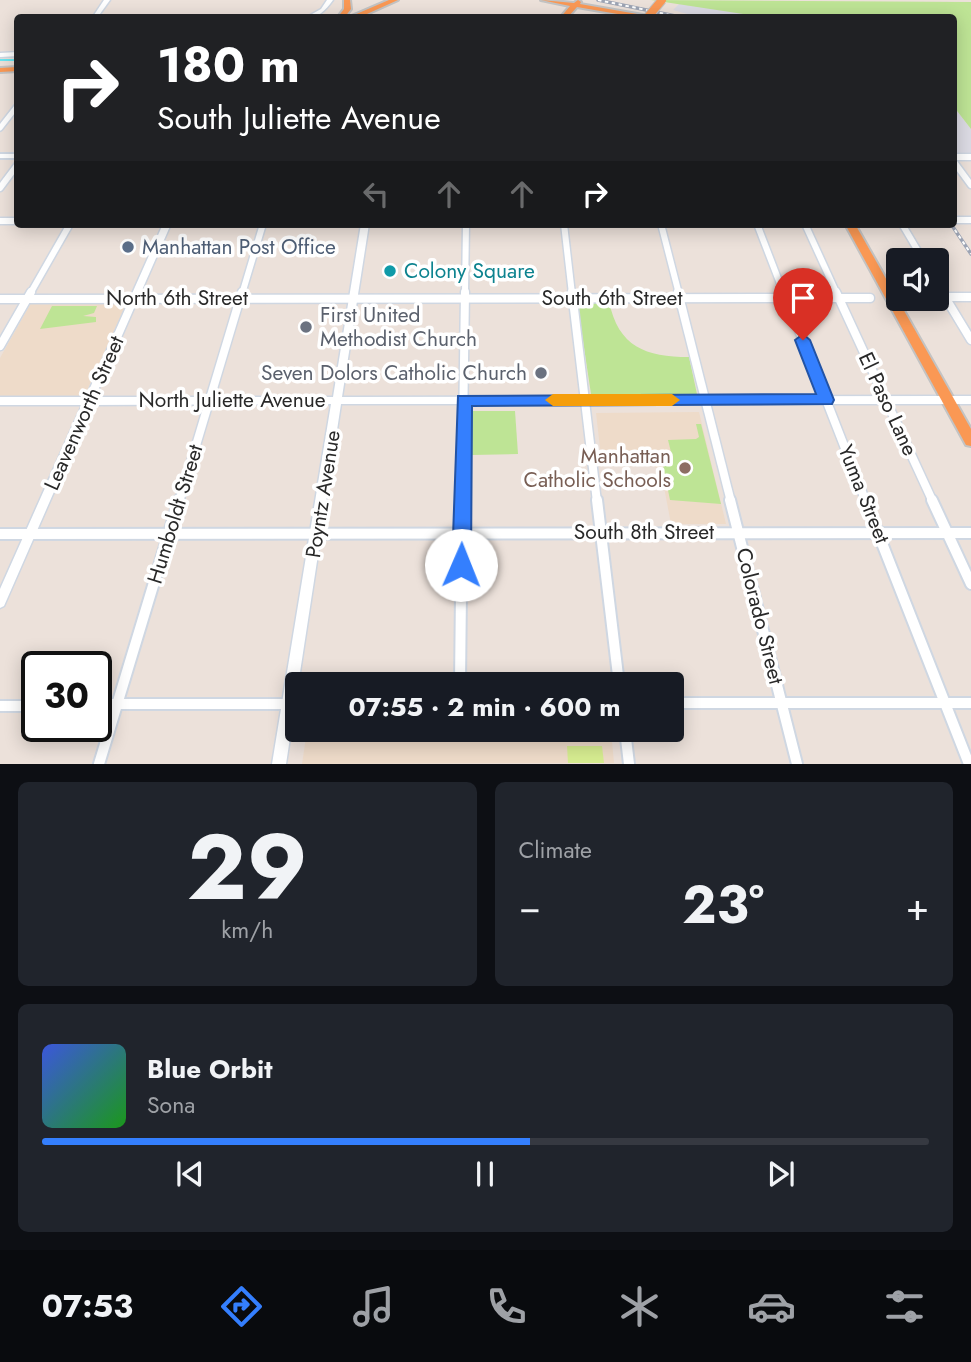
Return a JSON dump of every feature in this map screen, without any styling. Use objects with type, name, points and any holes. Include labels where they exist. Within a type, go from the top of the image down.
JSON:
[{"type":"highway","points":[[350,14],[376,3],[395,0]]},
{"type":"highway","points":[[544,0],[643,14]]},
{"type":"highway","points":[[562,0],[633,14]]},
{"type":"highway","points":[[651,14],[662,0]]},
{"type":"highway","points":[[359,1],[376,3]]},
{"type":"highway","points":[[357,14],[376,3]]},
{"type":"highway","points":[[567,14],[577,4]]},
{"type":"highway","points":[[852,228],[971,440]]},
{"type":"street","points":[[315,14],[323,10],[330,0]]},
{"type":"street","points":[[0,128],[14,110]]},
{"type":"street","points":[[957,164],[971,185]]},
{"type":"street","points":[[0,188],[14,169]]},
{"type":"street","points":[[0,346],[68,228]]},
{"type":"street","name":"Leavenworth Street","points":[[0,602],[165,228]]},
{"type":"street","name":"Humboldt Street","points":[[99,764],[262,228]]},
{"type":"street","name":"Poyntz Avenue","points":[[297,672],[364,228]]},
{"type":"street","points":[[460,672],[466,228]]},
{"type":"street","points":[[564,228],[618,672]]},
{"type":"street","name":"Colorado Street","points":[[661,228],[797,764]]},
{"type":"street","name":"Yuma Street","points":[[759,228],[969,764]]},
{"type":"street","name":"El Paso Lane","points":[[807,228],[971,584]]},
{"type":"street","points":[[904,228],[916,248]]},
{"type":"street","points":[[949,297],[971,297]]},
{"type":"street","name":"South 6th Street","points":[[354,299],[870,298]]},
{"type":"street","name":"North 6th Street","points":[[0,299],[354,299]]},
{"type":"street","points":[[949,302],[971,340]]},
{"type":"street","points":[[949,400],[971,400]]},
{"type":"street","name":"North Juliette Avenue","points":[[0,401],[949,400]]},
{"type":"street","name":"South 8th Street","points":[[0,534],[971,533]]},
{"type":"street","points":[[684,703],[971,703]]},
{"type":"street","points":[[112,704],[285,704]]},
{"type":"street","points":[[0,706],[21,706]]},
{"type":"street","name":"Poyntz Avenue","points":[[279,764],[285,738]]},
{"type":"street","points":[[626,742],[629,764]]},
{"type":"shaded area","points":[[679,4],[748,14],[687,14],[673,10]]},
{"type":"shaded area","points":[[957,111],[971,129],[971,155],[957,155]]},
{"type":"shaded area","points":[[31,303],[127,303],[84,397],[0,397],[0,358]]},
{"type":"shaded area","name":"Manhattan Catholic Schools","points":[[699,412],[726,524],[671,524],[661,471],[652,465],[602,465],[596,413]]},
{"type":"shaded area","points":[[305,742],[612,742],[614,763],[302,764]]},
{"type":"green space","points":[[651,0],[971,2],[971,129],[957,111],[957,14],[743,14]]},
{"type":"green space","points":[[577,301],[609,301],[619,329],[636,346],[660,355],[689,357],[697,394],[591,394]]},
{"type":"green space","points":[[52,306],[97,306],[94,313],[83,316],[96,317],[96,322],[40,329]]},
{"type":"green space","points":[[472,411],[515,411],[518,454],[472,455]]},
{"type":"green space","points":[[696,424],[701,424],[721,504],[670,500],[662,461],[673,460],[668,440],[696,439],[699,437]]},
{"type":"green space","points":[[567,746],[602,746],[604,763],[568,763]]},
{"type":"waterway","points":[[0,60],[14,60]]},
{"type":"railway","points":[[598,0],[666,14]]},
{"type":"railway","points":[[954,228],[971,254]]},
{"type":"slow traffic","points":[[553,400],[672,400]]},
{"type":"place","name":"Manhattan Post Office","points":[[128,247]]},
{"type":"place","name":"Colony Square","points":[[390,271]]},
{"type":"place","name":"First United Methodist Church","points":[[306,327]]},
{"type":"place","name":"Seven Dolors Catholic Church","points":[[541,373]]},
{"type":"place","name":"Manhattan Catholic Schools","points":[[685,468]]},
{"type":"route","points":[[461,565],[464,400],[826,400],[803,340]]}]
